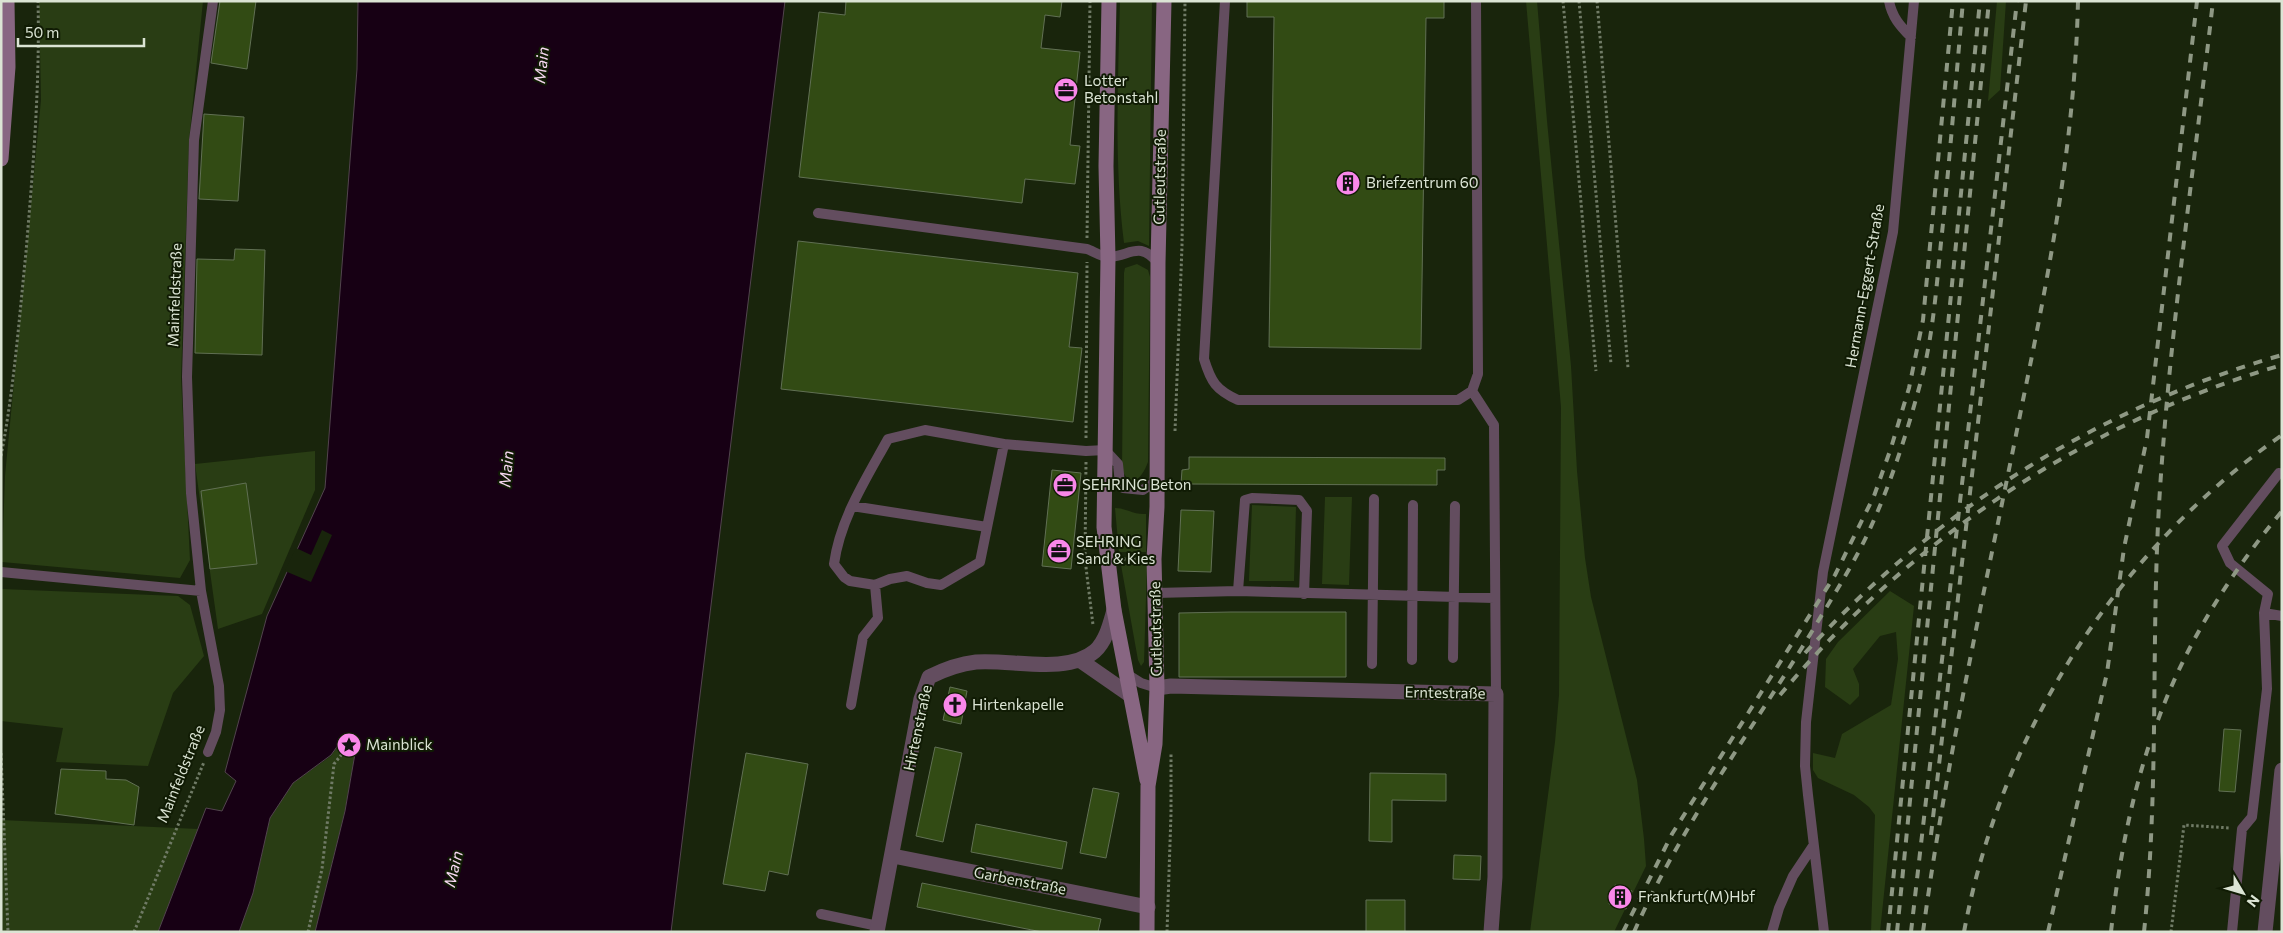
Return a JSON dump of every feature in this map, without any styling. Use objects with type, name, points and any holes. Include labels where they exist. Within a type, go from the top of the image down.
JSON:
[{"type":"main road","points":[[1,159],[8,67],[7,1]]},
{"type":"main road","name":"Gutleutstraße","points":[[1108,1],[1106,166],[1108,258],[1104,527],[1114,610],[1148,786]]},
{"type":"main road","name":"Gutleutstraße","points":[[1147,932],[1148,786],[1155,744],[1157,688],[1154,559],[1164,1]]},
{"type":"street","points":[[1114,610],[1109,629],[1096,650],[1081,660],[1130,695]]},
{"type":"street","name":"Hirtenstraße","points":[[877,929],[893,856],[921,699],[929,677],[949,666],[976,662],[1064,664],[1081,660]]},
{"type":"street","name":"Erntestraße","points":[[1157,688],[1171,686],[1496,694],[1495,876],[1491,932]]},
{"type":"street","points":[[2265,932],[2275,888],[2282,770]]},
{"type":"street","name":"Garbenstraße","points":[[893,856],[1148,906]]},
{"type":"lane","name":"Mainfeldstraße","points":[[208,752],[216,732],[220,710],[219,686],[201,591],[191,493],[187,377],[194,140],[213,1]]},
{"type":"lane","points":[[1225,1],[1204,359],[1210,377],[1222,393],[1238,400],[1458,400],[1472,391],[1478,374],[1476,1]]},
{"type":"lane","points":[[1889,1],[1891,12],[1895,19],[1911,37]]},
{"type":"lane","name":"Hermann-Eggert-Straße","points":[[1813,846],[1805,766],[1806,722],[1823,572],[1884,285],[1893,232],[1914,1]]},
{"type":"lane","points":[[818,213],[1087,249],[1108,258],[1139,250],[1150,253],[1158,263]]},
{"type":"lane","points":[[1472,391],[1494,425],[1496,694]]},
{"type":"lane","points":[[1004,444],[980,562],[941,585],[927,583],[907,576],[890,579],[875,585],[850,581],[844,577],[834,564],[837,542],[852,506],[888,439],[925,430],[1004,444],[1086,451],[1105,450],[1118,464],[1120,484],[1124,488],[1143,490],[1156,481]]},
{"type":"lane","points":[[2232,932],[2242,829],[2252,817],[2266,689],[2264,613],[2268,594],[2230,563],[2222,546],[2279,473]]},
{"type":"lane","points":[[1238,591],[1245,500],[1252,498],[1299,500],[1307,511],[1304,594]]},
{"type":"lane","points":[[1372,664],[1374,500]]},
{"type":"lane","points":[[852,506],[987,527]]},
{"type":"lane","points":[[1412,660],[1413,506]]},
{"type":"lane","points":[[1453,658],[1455,506]]},
{"type":"lane","points":[[1,572],[201,591]]},
{"type":"lane","points":[[851,704],[863,637],[878,618],[875,585]]},
{"type":"lane","points":[[1155,592],[1238,591],[1494,598]]},
{"type":"lane","points":[[2264,613],[2282,616]]},
{"type":"lane","name":"Gutleutstraße","points":[[1125,672],[1141,683],[1157,688]]},
{"type":"lane","points":[[1772,932],[1779,908],[1793,876],[1813,846]]},
{"type":"lane","points":[[1813,846],[1824,932]]},
{"type":"lane","points":[[821,914],[877,929]]},
{"type":"path","points":[[1,456],[21,301],[35,152],[39,47],[38,1]]},
{"type":"path","points":[[1090,1],[1085,559],[1093,631]]},
{"type":"path","points":[[1175,433],[1182,246],[1185,1]]},
{"type":"path","points":[[1563,1],[1596,371]]},
{"type":"path","points":[[1579,1],[1611,364]]},
{"type":"path","points":[[1597,1],[1628,368]]},
{"type":"path","points":[[1107,559],[1154,559]]},
{"type":"path","points":[[308,932],[322,869],[334,764],[349,745]]},
{"type":"path","points":[[1166,932],[1171,814],[1171,745]]},
{"type":"path","name":"Mainfeldstraße","points":[[134,932],[175,827],[208,752]]},
{"type":"path","points":[[1,753],[8,932]]},
{"type":"path","points":[[2171,932],[2184,825],[2242,829]]},
{"type":"green space","points":[[39,1],[203,1],[189,141],[181,378],[190,560],[180,578],[2,562],[5,476],[41,100]]},
{"type":"green space","points":[[1120,1],[1152,1],[1149,246],[1138,241],[1124,243],[1118,153]]},
{"type":"green space","points":[[1526,1],[1537,1],[1571,366],[1577,471],[1585,558],[1591,597],[1637,780],[1644,839],[1646,866],[1614,932],[1530,932],[1555,742],[1559,695],[1561,407]]},
{"type":"green space","points":[[1997,1],[2006,1],[2000,90],[1988,101]]},
{"type":"green space","points":[[1137,264],[1148,270],[1150,277],[1148,462],[1137,479],[1130,480],[1122,470],[1124,273],[1125,268]]},
{"type":"green space","points":[[315,451],[315,490],[262,614],[218,629],[195,464]]},
{"type":"green space","points":[[1325,497],[1352,497],[1349,585],[1322,584]]},
{"type":"green space","points":[[1252,505],[1296,507],[1294,581],[1249,581]]},
{"type":"green space","points":[[1115,508],[1146,514],[1146,552],[1119,552]]},
{"type":"green space","points":[[1121,565],[1147,565],[1144,662],[1141,666],[1138,660]]},
{"type":"green space","points":[[1,589],[178,596],[190,605],[204,656],[173,693],[148,766],[56,762],[63,728],[1,721]]},
{"type":"green space","points":[[1890,591],[1914,606],[1880,932],[1871,932],[1875,815],[1869,807],[1854,795],[1818,778],[1813,770],[1813,753],[1835,758],[1842,734],[1891,705],[1898,659],[1896,632],[1880,636],[1853,669],[1859,684],[1859,696],[1850,705],[1825,687],[1826,659],[1838,642]]},
{"type":"green space","points":[[344,737],[352,740],[356,748],[345,810],[315,932],[239,932],[253,893],[270,818],[293,783],[331,756]]},
{"type":"green space","points":[[1,820],[198,829],[158,932],[1,932]]},
{"type":"water","name":"Main","points":[[355,1],[785,1],[671,932],[315,932],[345,811],[356,748],[352,740],[344,737],[331,755],[293,783],[270,818],[253,893],[239,932],[158,932],[206,808],[222,811],[236,781],[225,772],[267,616],[325,488],[357,69],[358,2]]},
{"type":"pier","points":[[322,530],[332,535],[311,582],[285,571],[296,548],[311,555]]},
{"type":"building","points":[[220,1],[256,1],[247,69],[211,63]]},
{"type":"building","points":[[846,1],[1062,1],[1060,17],[1045,15],[1041,48],[1080,52],[1070,145],[1080,146],[1075,184],[1025,179],[1022,203],[799,177],[819,12],[845,15]]},
{"type":"building","name":"Briefzentrum 60","points":[[1247,1],[1444,1],[1444,18],[1426,18],[1421,349],[1269,347],[1274,17],[1247,17]]},
{"type":"building","points":[[204,114],[244,117],[238,201],[199,199]]},
{"type":"building","points":[[798,241],[1078,273],[1069,347],[1082,348],[1073,422],[781,389]]},
{"type":"building","points":[[235,249],[265,250],[262,355],[195,353],[197,259],[234,260]]},
{"type":"building","points":[[1189,457],[1445,458],[1445,470],[1437,470],[1437,485],[1181,484],[1182,470],[1189,469]]},
{"type":"building","points":[[1052,470],[1081,473],[1071,569],[1042,566]]},
{"type":"building","points":[[246,483],[257,564],[210,569],[201,491]]},
{"type":"building","points":[[1181,510],[1214,511],[1211,572],[1178,571]]},
{"type":"building","points":[[1346,612],[1346,677],[1179,677],[1179,613]]},
{"type":"building","name":"Hirtenkapelle","points":[[950,687],[967,691],[961,724],[943,720]]},
{"type":"building","points":[[2224,729],[2241,730],[2235,792],[2219,791]]},
{"type":"building","points":[[935,747],[962,753],[943,842],[916,836]]},
{"type":"building","points":[[746,753],[808,764],[788,875],[769,871],[765,891],[723,884]]},
{"type":"building","points":[[61,769],[106,771],[106,779],[126,780],[139,787],[134,825],[55,814]]},
{"type":"building","points":[[1370,773],[1446,774],[1446,801],[1392,800],[1392,842],[1369,841]]},
{"type":"building","points":[[1093,788],[1119,793],[1106,858],[1080,853]]},
{"type":"building","points":[[976,824],[1067,842],[1062,869],[971,852]]},
{"type":"building","points":[[1454,855],[1481,856],[1480,880],[1453,879]]},
{"type":"building","points":[[922,883],[1101,919],[1098,932],[1042,932],[917,907]]},
{"type":"building","name":"Frankfurt(M)Hbf","points":[[1615,885],[1632,891],[1626,909],[1609,904]]},
{"type":"building","points":[[1366,900],[1405,900],[1405,932],[1366,932]]},
{"type":"railway","points":[[1623,932],[1672,834],[1835,575],[1874,496],[1909,388],[1923,320],[1953,1]]},
{"type":"railway","points":[[1634,932],[1653,891],[1697,813],[1851,566],[1869,531],[1893,473],[1923,373],[1933,321],[1963,1]]},
{"type":"railway","points":[[1888,932],[1980,1]]},
{"type":"railway","points":[[1897,932],[1989,1]]},
{"type":"railway","points":[[1911,932],[2017,1]]},
{"type":"railway","points":[[1931,835],[2026,1]]},
{"type":"railway","points":[[1923,932],[1956,732],[2033,351],[2060,202],[2072,102],[2078,1]]},
{"type":"railway","points":[[2048,932],[2107,673],[2124,548],[2147,438],[2197,1]]},
{"type":"railway","points":[[2144,932],[2152,825],[2155,612],[2163,442],[2175,316],[2213,1]]},
{"type":"railway","points":[[1805,653],[1855,602],[1908,554],[1964,510],[2022,471],[2084,435],[2147,404],[2213,377],[2282,355]]},
{"type":"railway","points":[[1780,695],[1831,638],[1886,586],[1944,537],[2006,493],[2071,453],[2139,419],[2209,389],[2282,365]]},
{"type":"railway","points":[[1964,932],[1981,858],[2006,787],[2037,718],[2075,652],[2118,591],[2167,534],[2222,481],[2282,435]]},
{"type":"railway","points":[[2158,720],[2182,664],[2211,610],[2245,559],[2282,511]]},
{"type":"railway","points":[[2111,932],[2126,834],[2137,786],[2151,739]]},
{"type":"place","name":"Lotter Betonstahl","points":[[1066,90]]},
{"type":"place","name":"Briefzentrum 60","points":[[1348,183]]},
{"type":"place","name":"SEHRING Beton","points":[[1065,485]]},
{"type":"place","name":"SEHRING Sand & Kies","points":[[1059,551]]},
{"type":"place","name":"Hirtenkapelle","points":[[955,705]]},
{"type":"place","name":"Mainblick","points":[[349,745]]},
{"type":"place","name":"Frankfurt(M)Hbf","points":[[1620,897]]}]
